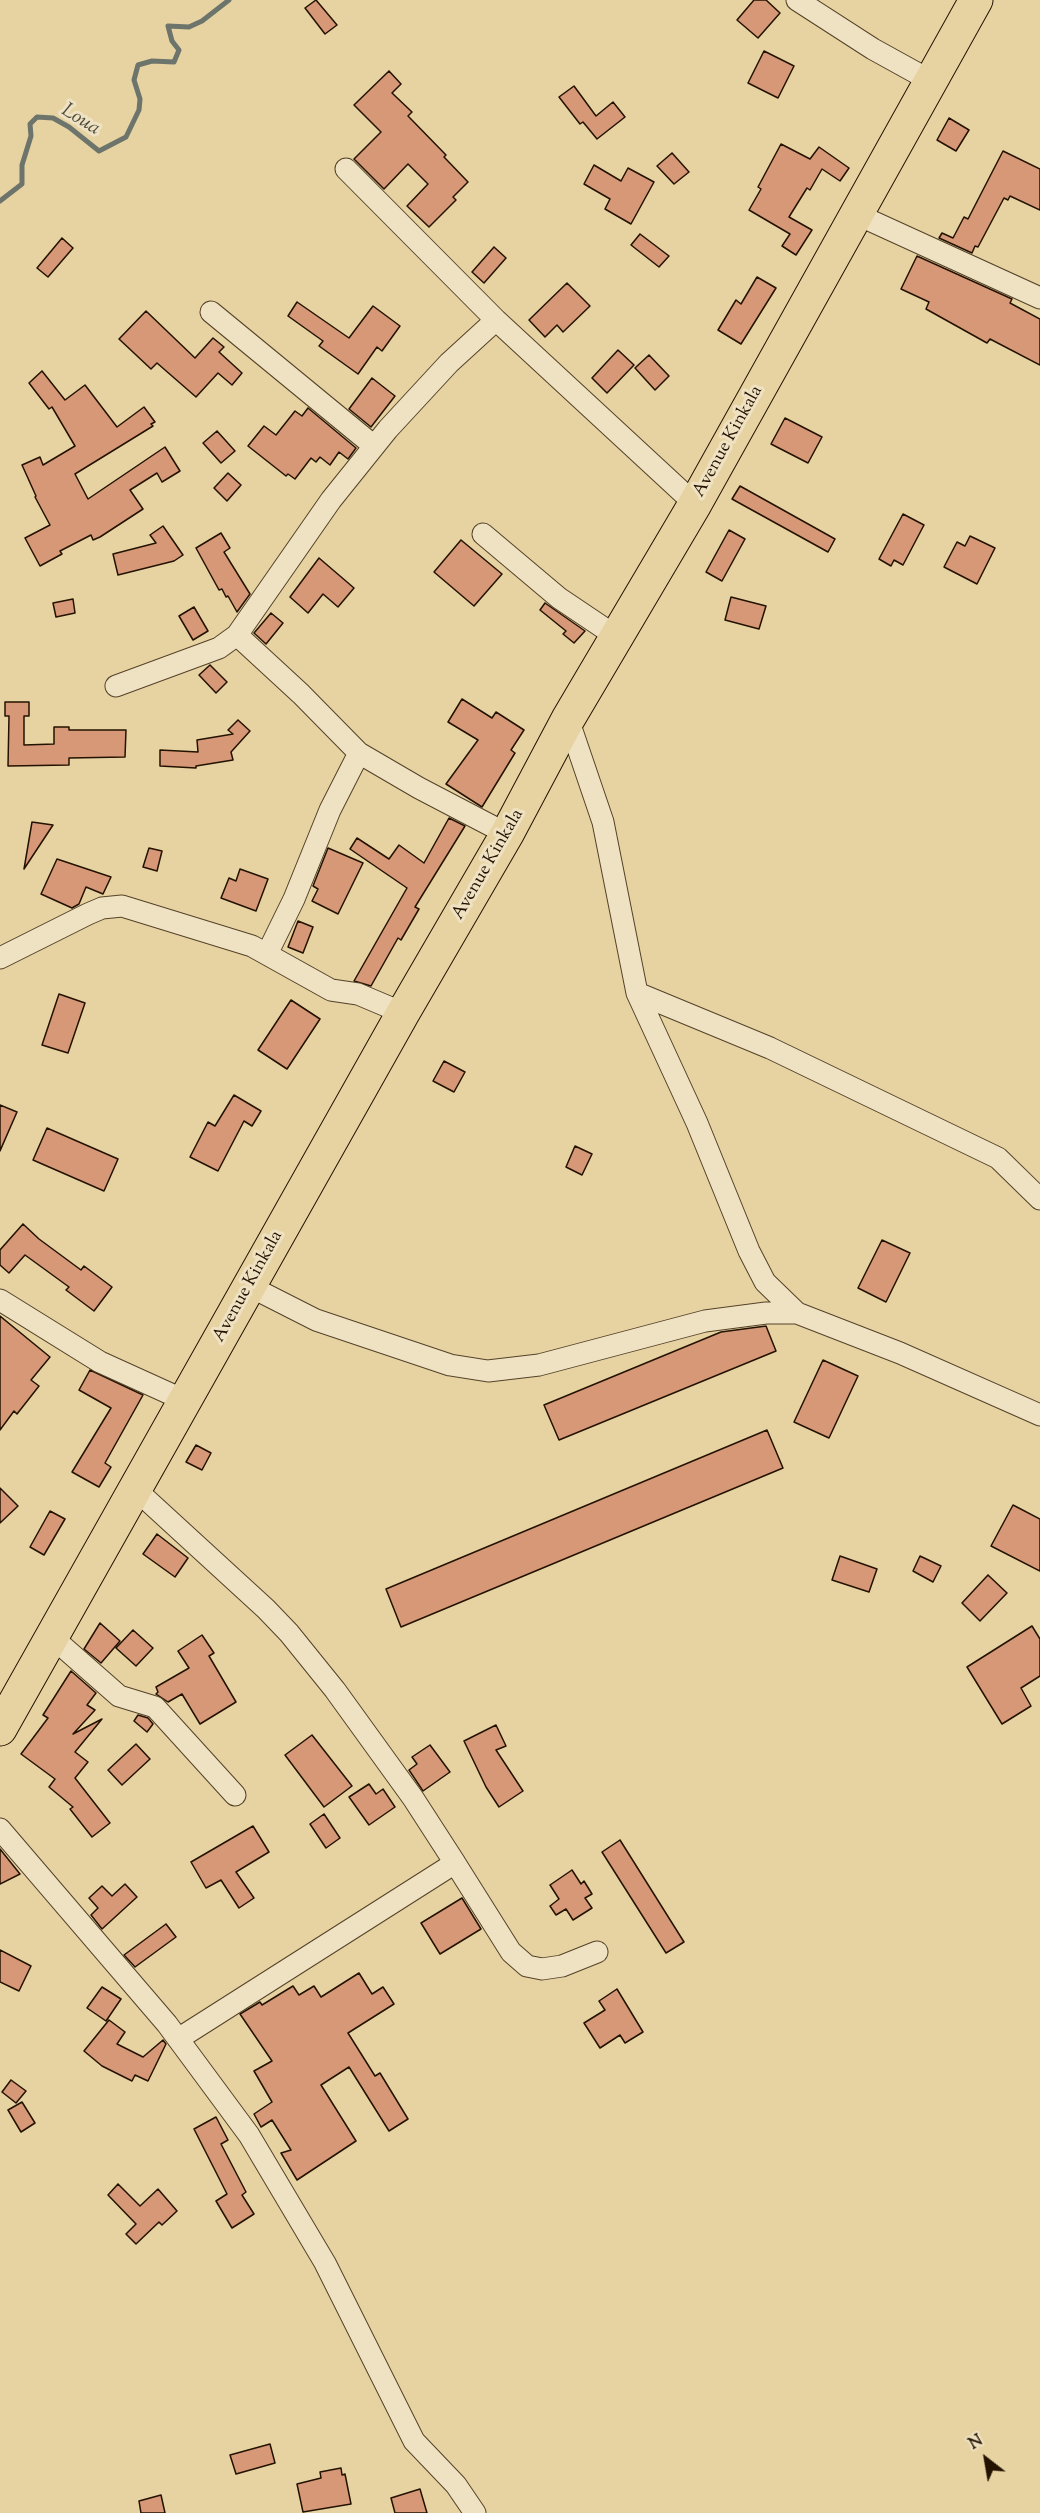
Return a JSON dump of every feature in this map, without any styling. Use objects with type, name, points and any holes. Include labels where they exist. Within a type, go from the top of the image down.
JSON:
[{"type":"main road","name":"Avenue Kinkala","points":[[0,1729],[403,1013],[507,834],[568,719],[695,504],[976,0]]},
{"type":"street","points":[[797,0],[873,49],[931,81]]},
{"type":"street","points":[[346,169],[496,320],[695,504]]},
{"type":"street","points":[[856,214],[1040,298]]},
{"type":"street","points":[[211,312],[374,446]]},
{"type":"street","points":[[116,686],[219,648],[237,634],[331,500],[374,446],[449,363],[496,320]]},
{"type":"street","points":[[483,534],[559,598],[617,637]]},
{"type":"street","points":[[237,634],[301,694],[358,753],[507,834]]},
{"type":"street","points":[[568,719],[603,822],[637,993],[698,1123],[749,1251],[765,1282],[797,1313],[900,1353],[1040,1415]]},
{"type":"street","points":[[267,954],[294,899],[330,810],[358,753]]},
{"type":"street","points":[[0,958],[102,908],[122,906],[252,946],[332,990],[358,994],[403,1013]]},
{"type":"street","points":[[637,993],[770,1048],[998,1158],[1040,1199]]},
{"type":"street","points":[[249,1286],[316,1320],[450,1365],[488,1371],[539,1365],[705,1321],[797,1313]]},
{"type":"street","points":[[0,1300],[32,1322],[100,1362],[186,1401]]},
{"type":"street","points":[[134,1488],[266,1609],[289,1633],[335,1690],[400,1780],[511,1952],[527,1966],[542,1969],[562,1966],[597,1952]]},
{"type":"street","points":[[52,1638],[119,1696],[155,1707],[236,1795]]},
{"type":"street","points":[[0,1829],[178,2039],[249,2135],[326,2263],[414,2440],[456,2485],[475,2513]]},
{"type":"street","points":[[178,2039],[455,1863]]},
{"type":"building","points":[[316,0],[337,25],[325,34],[305,8]]},
{"type":"building","points":[[754,0],[766,0],[780,13],[758,38],[737,20]]},
{"type":"building","points":[[764,51],[794,66],[778,98],[748,83]]},
{"type":"building","points":[[389,71],[401,84],[392,93],[412,112],[408,116],[446,155],[444,157],[468,182],[453,197],[456,200],[429,227],[407,206],[428,184],[408,164],[384,189],[354,159],[381,132],[354,105]]},
{"type":"building","points":[[574,86],[596,116],[613,102],[625,117],[597,139],[583,122],[580,124],[559,97]]},
{"type":"building","points":[[949,118],[969,130],[956,151],[937,140]]},
{"type":"building","points":[[781,144],[810,159],[819,147],[849,168],[840,181],[822,169],[810,190],[807,188],[789,217],[812,230],[796,255],[782,246],[790,234],[749,210],[761,189],[758,187]]},
{"type":"building","points":[[1003,151],[1040,169],[1040,210],[1010,196],[1008,200],[1004,198],[978,247],[975,246],[972,253],[939,238],[942,233],[953,238],[964,217],[968,219]]},
{"type":"building","points":[[672,153],[689,172],[674,184],[657,166]]},
{"type":"building","points":[[594,165],[621,181],[628,168],[654,182],[631,224],[605,209],[610,199],[584,184]]},
{"type":"building","points":[[640,234],[669,256],[659,267],[631,245]]},
{"type":"building","points":[[62,238],[73,248],[48,277],[37,268]]},
{"type":"building","points":[[494,247],[506,258],[484,283],[472,272]]},
{"type":"building","points":[[917,256],[1012,299],[1010,303],[1040,319],[1040,365],[990,339],[987,343],[926,309],[929,302],[901,289]]},
{"type":"building","points":[[757,277],[776,288],[741,344],[718,330],[736,300],[741,304]]},
{"type":"building","points":[[567,283],[590,306],[563,332],[557,325],[545,337],[529,320]]},
{"type":"building","points":[[297,302],[349,338],[373,306],[400,326],[382,351],[377,347],[358,374],[319,346],[323,341],[288,316]]},
{"type":"building","points":[[146,311],[195,358],[213,338],[224,347],[219,352],[242,373],[232,385],[218,373],[196,397],[157,363],[151,369],[119,339]]},
{"type":"building","points":[[618,350],[634,365],[607,393],[592,378]]},
{"type":"building","points":[[649,355],[669,376],[655,390],[635,368]]},
{"type":"building","points":[[42,371],[65,400],[85,385],[117,427],[144,407],[155,422],[151,424],[153,426],[75,474],[88,499],[165,447],[180,471],[162,482],[157,473],[130,490],[143,509],[100,537],[93,540],[91,535],[60,551],[62,554],[40,566],[25,538],[50,525],[22,465],[40,457],[43,465],[75,446],[52,407],[49,409],[29,383]]},
{"type":"building","points":[[372,378],[395,396],[371,427],[349,409]]},
{"type":"building","points":[[308,408],[356,448],[348,459],[339,452],[330,465],[320,457],[316,462],[311,458],[295,479],[288,474],[286,476],[248,446],[264,426],[276,435],[295,411],[302,416]]},
{"type":"building","points":[[785,418],[822,437],[808,463],[771,444]]},
{"type":"building","points":[[217,431],[235,451],[221,463],[203,443]]},
{"type":"building","points":[[228,473],[241,485],[227,501],[214,488]]},
{"type":"building","points":[[740,486],[835,539],[828,552],[732,499]]},
{"type":"building","points":[[903,514],[924,525],[903,565],[894,560],[891,566],[879,559]]},
{"type":"building","points":[[163,526],[183,555],[174,561],[118,575],[113,554],[156,543],[150,535]]},
{"type":"building","points":[[729,530],[745,539],[722,581],[706,572]]},
{"type":"building","points":[[221,533],[230,548],[224,552],[250,594],[237,612],[228,596],[226,597],[222,589],[219,590],[196,548]]},
{"type":"building","points":[[970,536],[995,548],[977,584],[944,567],[957,542],[965,546]]},
{"type":"building","points":[[461,540],[502,574],[474,606],[434,572]]},
{"type":"building","points":[[319,558],[354,588],[338,607],[323,594],[308,613],[290,597]]},
{"type":"building","points":[[731,597],[766,606],[759,629],[725,620]]},
{"type":"building","points":[[73,599],[75,613],[56,617],[53,603]]},
{"type":"building","points":[[545,603],[585,631],[574,643],[563,634],[566,631],[540,610]]},
{"type":"building","points":[[194,607],[208,631],[193,640],[179,616]]},
{"type":"building","points":[[271,613],[283,623],[266,644],[254,633]]},
{"type":"building","points":[[210,665],[227,682],[216,693],[199,675]]},
{"type":"building","points":[[462,699],[492,718],[496,712],[524,730],[511,750],[515,753],[482,807],[446,784],[478,740],[448,722]]},
{"type":"building","points":[[5,702],[29,702],[29,716],[24,716],[24,745],[54,744],[54,727],[69,727],[69,730],[126,730],[125,757],[69,758],[69,765],[8,766],[9,716],[5,716]]},
{"type":"building","points":[[238,720],[250,731],[231,752],[233,760],[196,766],[196,768],[160,766],[160,750],[198,752],[197,740],[233,734],[228,730]]},
{"type":"building","points":[[449,818],[465,826],[415,907],[419,909],[401,940],[398,938],[371,986],[354,981],[407,888],[350,849],[357,838],[389,859],[399,845],[424,863]]},
{"type":"building","points":[[32,822],[53,825],[24,869]]},
{"type":"building","points":[[149,848],[162,851],[157,871],[143,867]]},
{"type":"building","points":[[328,848],[363,863],[338,914],[312,901],[318,889],[313,886]]},
{"type":"building","points":[[57,859],[111,877],[103,894],[86,887],[79,904],[72,908],[41,894]]},
{"type":"building","points":[[240,869],[268,879],[256,911],[221,898],[229,878],[236,881]]},
{"type":"building","points":[[298,921],[313,927],[303,953],[288,947]]},
{"type":"building","points":[[59,994],[85,1003],[68,1053],[42,1045]]},
{"type":"building","points":[[291,1000],[320,1019],[287,1069],[258,1050]]},
{"type":"building","points":[[444,1061],[465,1072],[454,1092],[433,1081]]},
{"type":"building","points":[[234,1095],[261,1111],[252,1126],[244,1121],[218,1171],[190,1157],[208,1122],[215,1126]]},
{"type":"building","points":[[0,1105],[17,1112],[0,1151]]},
{"type":"building","points":[[47,1128],[118,1159],[104,1191],[33,1160]]},
{"type":"building","points":[[575,1146],[592,1154],[582,1175],[566,1167]]},
{"type":"building","points":[[23,1224],[39,1239],[81,1270],[84,1266],[112,1287],[94,1311],[66,1290],[69,1287],[25,1255],[9,1273],[0,1265],[0,1250]]},
{"type":"building","points":[[882,1240],[910,1253],[886,1302],[858,1288]]},
{"type":"building","points":[[0,1316],[50,1357],[31,1380],[39,1386],[17,1414],[14,1411],[0,1430]]},
{"type":"building","points":[[766,1326],[776,1351],[559,1440],[544,1405],[721,1332]]},
{"type":"building","points":[[823,1360],[858,1376],[829,1438],[794,1422]]},
{"type":"building","points":[[90,1370],[143,1395],[105,1463],[111,1467],[99,1487],[72,1472],[111,1408],[79,1390]]},
{"type":"building","points":[[767,1430],[783,1468],[401,1627],[386,1589]]},
{"type":"building","points":[[196,1445],[211,1453],[202,1470],[186,1462]]},
{"type":"building","points":[[0,1488],[18,1506],[0,1523]]},
{"type":"building","points":[[1013,1505],[1040,1519],[1040,1571],[991,1546]]},
{"type":"building","points":[[50,1511],[65,1519],[44,1555],[30,1547]]},
{"type":"building","points":[[157,1534],[188,1558],[175,1577],[143,1554]]},
{"type":"building","points":[[840,1556],[877,1569],[869,1592],[832,1580]]},
{"type":"building","points":[[920,1556],[941,1566],[933,1582],[913,1571]]},
{"type":"building","points":[[988,1575],[1007,1593],[980,1621],[962,1603]]},
{"type":"building","points":[[100,1623],[120,1641],[101,1663],[84,1649]]},
{"type":"building","points":[[1032,1626],[1040,1639],[1040,1676],[1021,1688],[1031,1706],[1002,1724],[967,1667]]},
{"type":"building","points":[[133,1630],[153,1648],[136,1666],[116,1648]]},
{"type":"building","points":[[202,1635],[214,1653],[209,1656],[236,1702],[200,1724],[182,1694],[168,1702],[156,1694],[158,1692],[156,1687],[189,1668],[178,1651]]},
{"type":"building","points":[[71,1671],[96,1693],[87,1705],[95,1710],[73,1734],[102,1719],[75,1752],[88,1762],[75,1778],[110,1823],[92,1837],[70,1809],[73,1807],[49,1787],[55,1779],[21,1754],[48,1718],[43,1715]]},
{"type":"building","points":[[138,1715],[148,1718],[153,1724],[147,1732],[134,1721]]},
{"type":"building","points":[[496,1725],[506,1746],[496,1750],[523,1791],[499,1807],[486,1787],[464,1741]]},
{"type":"building","points":[[312,1735],[352,1786],[324,1807],[285,1755]]},
{"type":"building","points":[[136,1744],[150,1759],[122,1785],[108,1770]]},
{"type":"building","points":[[430,1745],[450,1772],[423,1791],[409,1770],[417,1764],[412,1757]]},
{"type":"building","points":[[369,1784],[376,1794],[383,1789],[395,1807],[369,1825],[349,1797]]},
{"type":"building","points":[[324,1814],[340,1838],[326,1848],[310,1824]]},
{"type":"building","points":[[253,1826],[269,1852],[236,1872],[254,1898],[239,1908],[221,1880],[206,1888],[191,1862]]},
{"type":"building","points":[[620,1840],[684,1942],[666,1953],[602,1852]]},
{"type":"building","points":[[0,1849],[20,1874],[0,1884]]},
{"type":"building","points":[[572,1870],[581,1884],[584,1881],[592,1894],[585,1898],[592,1908],[573,1920],[566,1909],[556,1915],[550,1906],[559,1899],[550,1885]]},
{"type":"building","points":[[125,1884],[137,1897],[102,1929],[91,1915],[98,1908],[89,1898],[102,1886],[112,1896]]},
{"type":"building","points":[[462,1898],[481,1929],[440,1954],[421,1923]]},
{"type":"building","points":[[166,1924],[176,1937],[135,1967],[124,1955]]},
{"type":"building","points":[[0,1950],[31,1966],[19,1991],[0,1982]]},
{"type":"building","points":[[359,1973],[372,1994],[383,1987],[394,2004],[348,2033],[375,2076],[380,2073],[408,2119],[389,2131],[349,2067],[321,2085],[356,2141],[297,2180],[281,2153],[291,2150],[272,2120],[261,2127],[254,2114],[272,2102],[254,2071],[272,2061],[240,2014],[260,2002],[262,2005],[293,1986],[299,1995],[314,1986],[321,1997]]},
{"type":"building","points":[[102,1987],[121,1999],[106,2021],[87,2008]]},
{"type":"building","points":[[617,1989],[643,2032],[625,2043],[620,2035],[600,2048],[584,2023],[605,2010],[599,2001]]},
{"type":"building","points":[[109,2020],[125,2032],[117,2044],[143,2057],[163,2040],[166,2044],[148,2081],[135,2075],[132,2081],[102,2066],[84,2051]]},
{"type":"building","points":[[11,2080],[26,2091],[16,2103],[2,2092]]},
{"type":"building","points":[[22,2102],[35,2123],[21,2132],[8,2110]]},
{"type":"building","points":[[216,2117],[228,2140],[221,2144],[246,2192],[242,2195],[254,2214],[232,2228],[216,2201],[227,2194],[194,2129]]},
{"type":"building","points":[[118,2184],[140,2206],[158,2189],[177,2211],[162,2225],[159,2222],[136,2244],[126,2234],[136,2224],[108,2195]]},
{"type":"building","points":[[270,2444],[275,2463],[236,2474],[230,2455]]},
{"type":"building","points":[[341,2468],[342,2475],[345,2474],[351,2504],[303,2512],[297,2484],[321,2478],[320,2472]]},
{"type":"building","points":[[420,2489],[427,2513],[395,2513],[391,2498]]},
{"type":"building","points":[[161,2495],[165,2513],[141,2513],[139,2501]]},
{"type":"waterway","name":"Loua","points":[[0,201],[22,184],[22,165],[31,136],[30,124],[37,117],[53,118],[69,127],[99,151],[126,137],[139,110],[140,99],[134,80],[138,65],[152,61],[174,62],[179,50],[172,41],[168,26],[189,27],[202,21],[229,0]]}]
